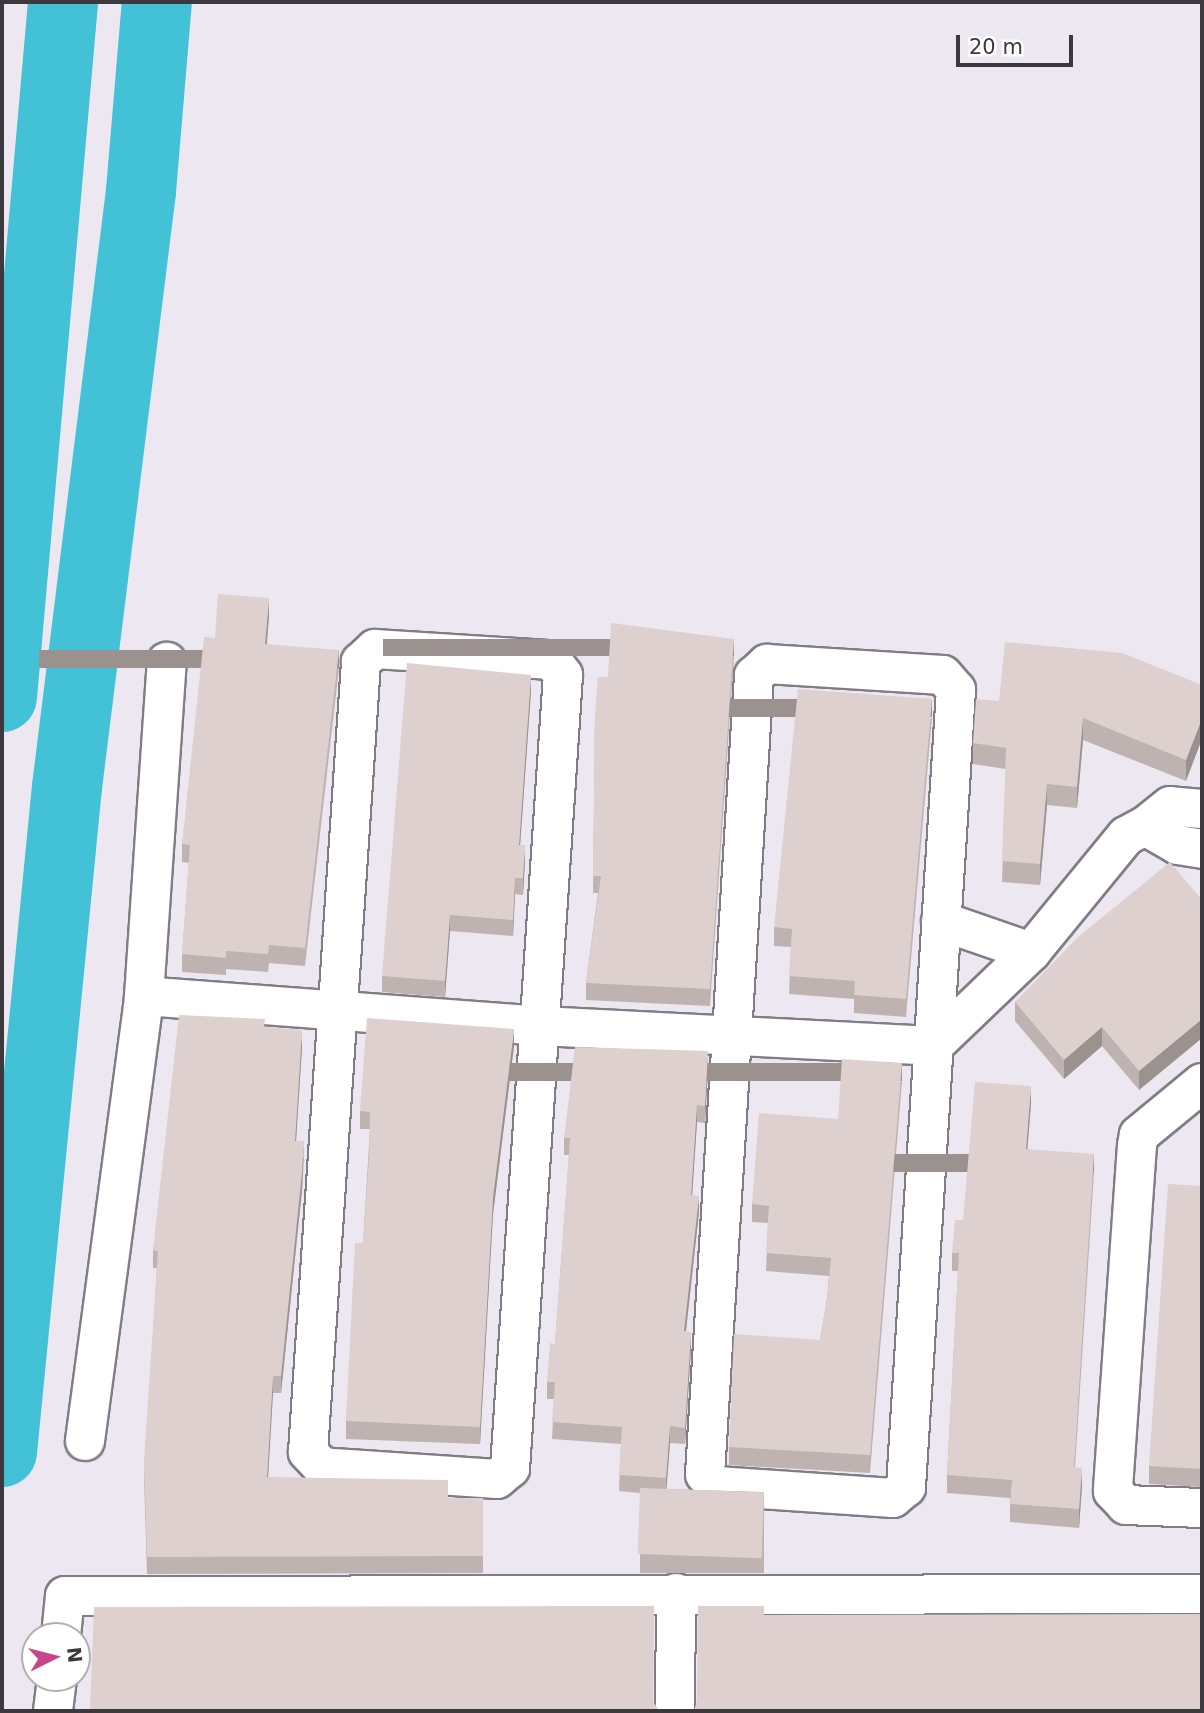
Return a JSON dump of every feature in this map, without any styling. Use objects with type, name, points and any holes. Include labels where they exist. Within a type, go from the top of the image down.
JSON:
[{"type":"street","points":[[366,653],[552,660],[563,675],[540,1026],[510,1468],[497,1479],[322,1467],[308,1452],[366,653]]},
{"type":"street","points":[[85,1441],[144,996],[167,662]]},
{"type":"street","points":[[759,668],[952,680],[941,921],[906,1486],[893,1498],[716,1486],[705,1475],[759,668]]},
{"type":"street","points":[[144,996],[338,1013],[540,1026],[733,1032],[933,1045],[1031,952],[1126,836],[1146,826],[1170,806],[1202,809]]},
{"type":"street","points":[[1146,826],[1178,845],[1202,849]]},
{"type":"street","points":[[941,921],[1031,952]]},
{"type":"street","points":[[1202,1083],[1139,1135],[1113,1492],[1126,1505],[1202,1508]]},
{"type":"street","points":[[676,1593],[676,1711]]},
{"type":"street","points":[[62,1622],[65,1597],[676,1593],[1202,1594]]},
{"type":"street","points":[[53,1711],[55,1692]]},
{"type":"building","points":[[218,594],[269,598],[265,644],[339,650],[305,948],[269,945],[268,954],[226,951],[226,958],[182,954],[190,845],[182,844],[204,637],[215,638]]},
{"type":"building","points":[[611,623],[734,639],[710,989],[586,983],[601,876],[593,876],[595,715],[598,677],[608,677]]},
{"type":"building","points":[[1005,642],[1122,653],[1202,685],[1202,718],[1186,760],[1083,718],[1077,787],[1047,784],[1040,864],[1002,861],[1006,748],[973,743],[976,699],[999,701]]},
{"type":"building","points":[[407,663],[531,675],[519,845],[525,845],[523,878],[515,878],[513,920],[450,915],[445,981],[382,976]]},
{"type":"building","points":[[798,689],[932,699],[906,999],[854,995],[855,981],[789,976],[792,929],[774,927]]},
{"type":"building","points":[[1170,862],[1202,900],[1202,1019],[1139,1071],[1102,1027],[1064,1060],[1015,1002],[1077,938]]},
{"type":"building","points":[[179,1015],[265,1019],[264,1027],[302,1030],[295,1141],[304,1141],[302,1173],[281,1376],[273,1376],[267,1477],[448,1480],[448,1498],[483,1498],[483,1556],[147,1557],[144,1461],[158,1251],[153,1250]]},
{"type":"building","points":[[367,1018],[514,1029],[493,1197],[480,1427],[346,1421],[355,1243],[363,1243],[369,1158],[370,1112],[360,1111]]},
{"type":"building","points":[[575,1047],[708,1051],[705,1106],[697,1105],[691,1195],[699,1196],[684,1331],[691,1332],[685,1428],[670,1426],[666,1478],[619,1475],[622,1427],[552,1422],[555,1382],[547,1382],[550,1343],[555,1344],[570,1138],[564,1138]]},
{"type":"building","points":[[842,1059],[902,1063],[870,1455],[729,1447],[734,1334],[820,1340],[831,1258],[766,1253],[769,1206],[752,1204],[759,1113],[838,1119]]},
{"type":"building","points":[[975,1082],[1031,1086],[1026,1149],[1094,1154],[1074,1467],[1082,1468],[1079,1509],[1010,1504],[1012,1480],[947,1475],[959,1253],[952,1253],[955,1220],[963,1220]]},
{"type":"building","points":[[1168,1184],[1202,1186],[1202,1469],[1149,1466]]},
{"type":"building","points":[[640,1488],[764,1492],[762,1558],[638,1554]]},
{"type":"building","points":[[654,1606],[653,1701],[659,1711],[90,1711],[94,1607]]},
{"type":"building","points":[[698,1606],[764,1606],[764,1615],[1202,1614],[1202,1711],[694,1711],[697,1701]]},
{"type":"waterway","points":[[2,697],[63,2]]},
{"type":"waterway","points":[[2,1452],[67,787],[141,191],[157,2]]}]
